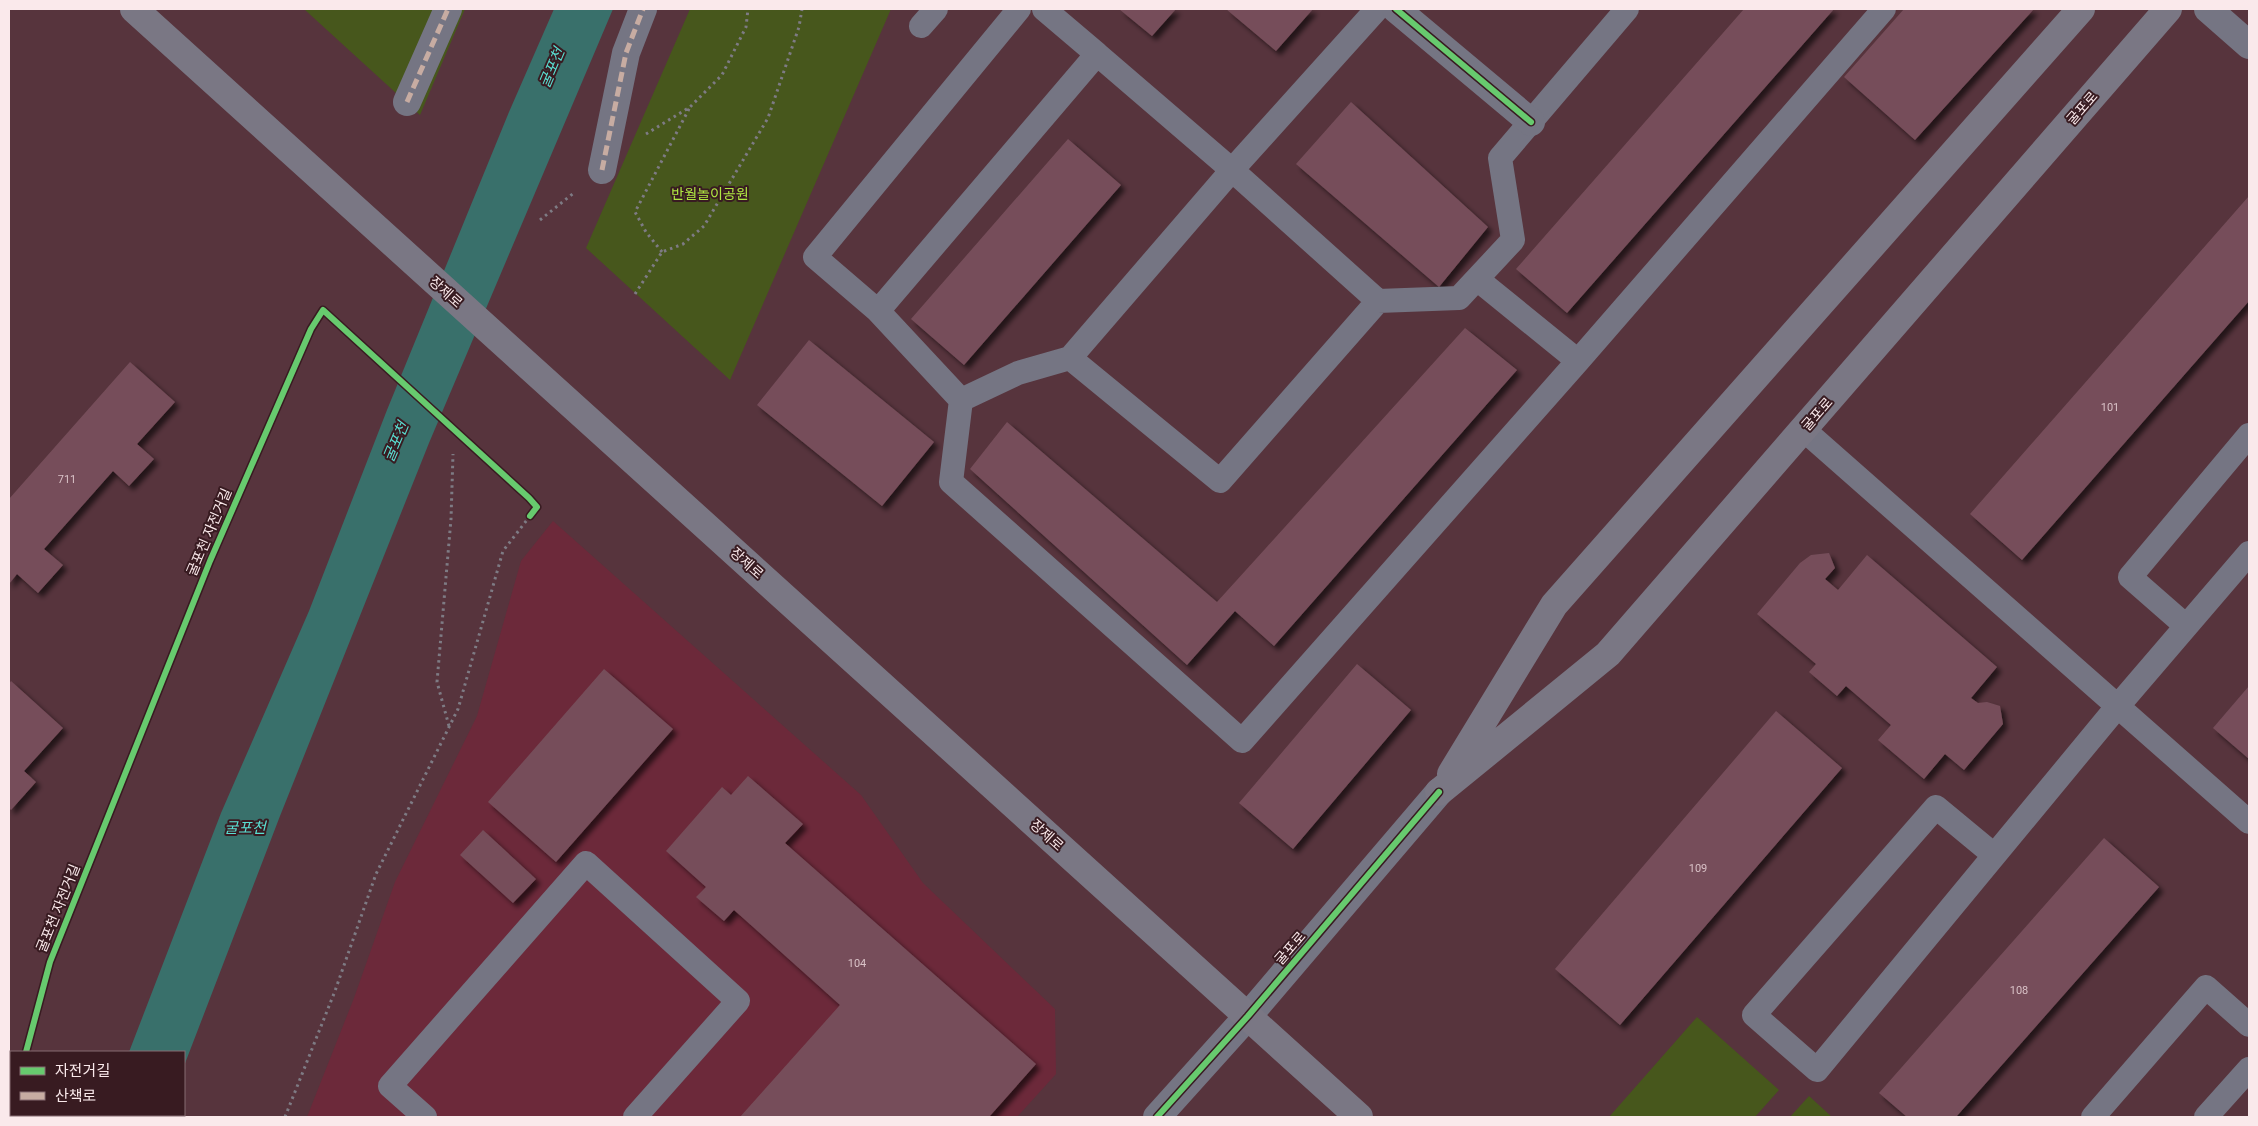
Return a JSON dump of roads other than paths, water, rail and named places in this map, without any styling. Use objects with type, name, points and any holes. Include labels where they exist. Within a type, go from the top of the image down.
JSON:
[{"type":"main road","name":"장제로","points":[[134,9],[388,241],[527,364],[1360,1117]]},
{"type":"main road","name":"굴포로","points":[[1439,792],[1554,605],[2081,9]]},
{"type":"main road","name":"굴포로","points":[[1439,792],[1608,654],[2168,9]]},
{"type":"street","points":[[407,102],[448,9]]},
{"type":"street","points":[[602,170],[626,53],[643,9]]},
{"type":"street","points":[[1396,9],[1531,122]]},
{"type":"street","points":[[2208,9],[2249,45]]},
{"type":"street","name":"굴포로","points":[[1157,1117],[1248,1016],[1439,792]]},
{"type":"lane","points":[[1019,9],[815,257],[878,311],[961,400],[951,482],[1242,741],[1578,361],[1884,9]]},
{"type":"lane","points":[[1044,9],[1232,170],[1378,301],[1459,298],[1513,240],[1500,158],[1627,9]]},
{"type":"lane","points":[[961,400],[1018,373],[1070,358],[1232,170],[1377,9]]},
{"type":"lane","points":[[878,311],[1097,54]]},
{"type":"lane","points":[[1477,279],[1578,361]]},
{"type":"lane","points":[[1070,358],[1220,481],[1378,301]]},
{"type":"lane","points":[[1804,430],[2249,822]]},
{"type":"lane","points":[[2186,626],[2130,577],[2249,435]]},
{"type":"lane","points":[[1994,855],[1936,807],[1754,1015],[1816,1070],[2117,707],[2249,553]]},
{"type":"lane","points":[[425,1117],[390,1086],[586,863],[738,1001],[635,1117]]},
{"type":"lane","points":[[2093,1117],[2206,987],[2249,1025]]},
{"type":"lane","points":[[2206,1117],[2249,1069]]},
{"type":"water","name":"굴포천","points":[[554,9],[613,9],[429,443],[280,816],[185,1063],[185,1051],[129,1051],[221,813],[309,611],[387,410],[509,112]]},
{"type":"water","points":[[106,1116],[164,1116],[164,1117]]},
{"type":"park label","name":"반월놀이공원","points":[[710,194]]}]
